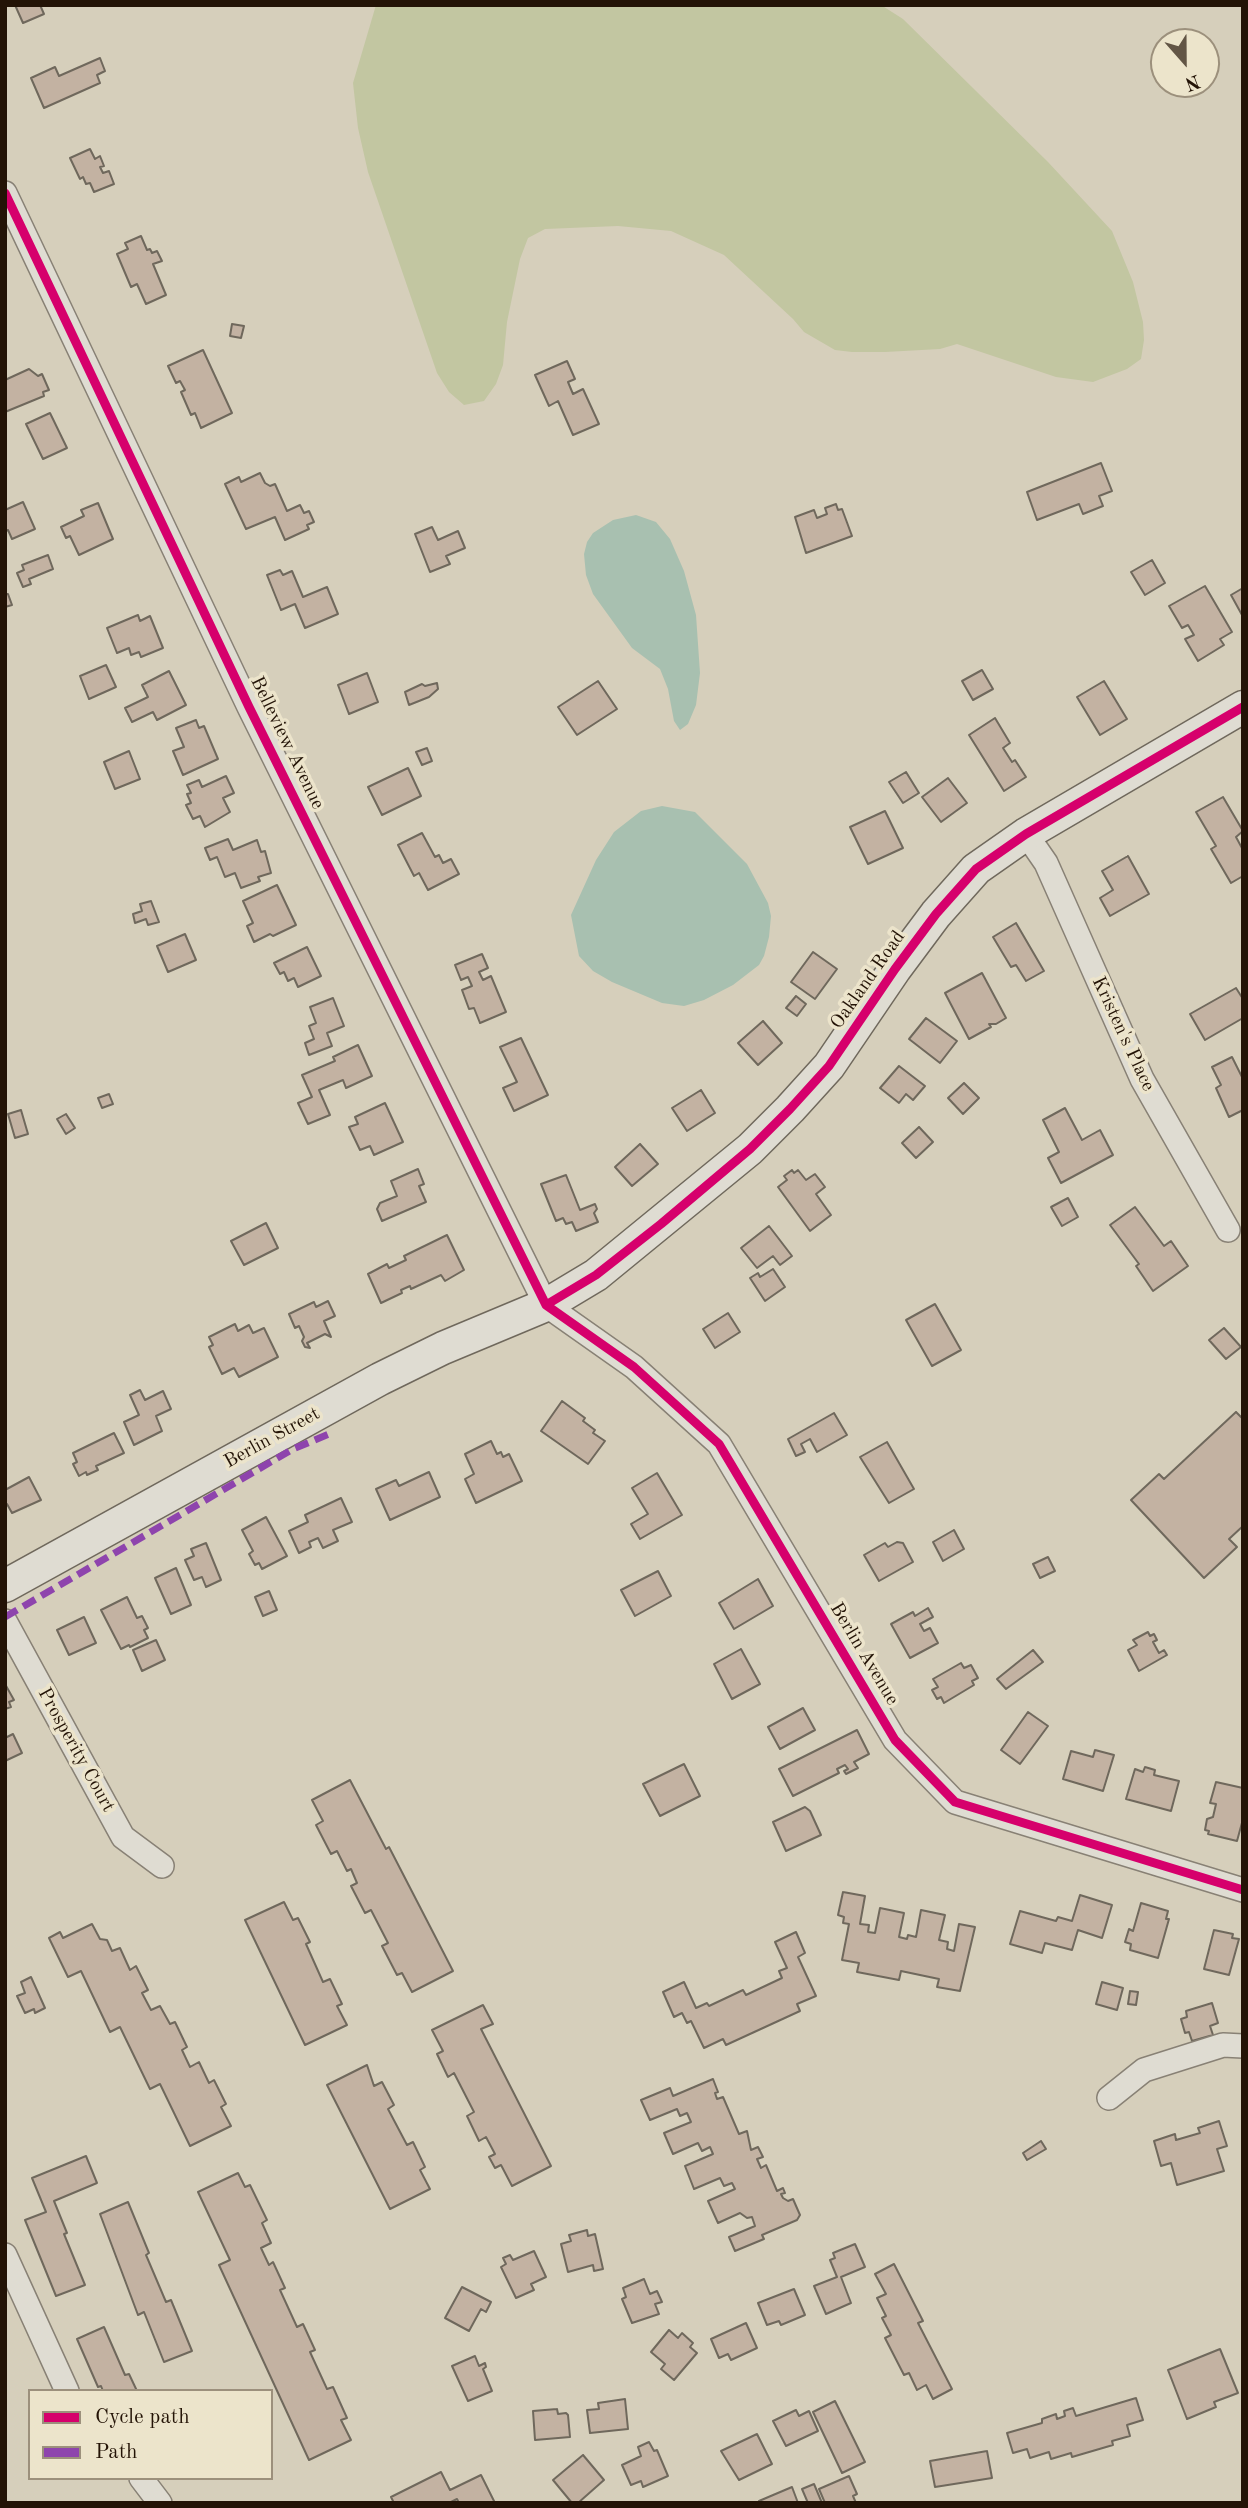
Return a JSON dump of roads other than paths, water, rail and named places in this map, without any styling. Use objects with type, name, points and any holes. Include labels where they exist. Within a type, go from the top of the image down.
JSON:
[{"type":"main road","name":"Oakland Road","points":[[546,1306],[596,1275],[758,1141],[830,1066],[895,969],[936,914],[976,869],[1026,834],[1243,707]]},
{"type":"main road","name":"Berlin Street","points":[[5,1586],[380,1379],[443,1348],[546,1306]]},
{"type":"street","name":"Belleview Avenue","points":[[5,193],[249,707],[546,1306]]},
{"type":"street","name":"Kristen's Place","points":[[1026,834],[1046,863],[1142,1079],[1228,1230]]},
{"type":"street","name":"Berlin Avenue","points":[[546,1306],[634,1367],[719,1444],[895,1740],[955,1802],[1243,1889]]},
{"type":"street","name":"Prosperity Court","points":[[5,1621],[123,1837],[162,1866]]},
{"type":"street","points":[[1109,2098],[1144,2070],[1223,2045],[1243,2046]]},
{"type":"street","points":[[5,2255],[66,2389]]},
{"type":"street","points":[[143,2480],[160,2503]]}]
